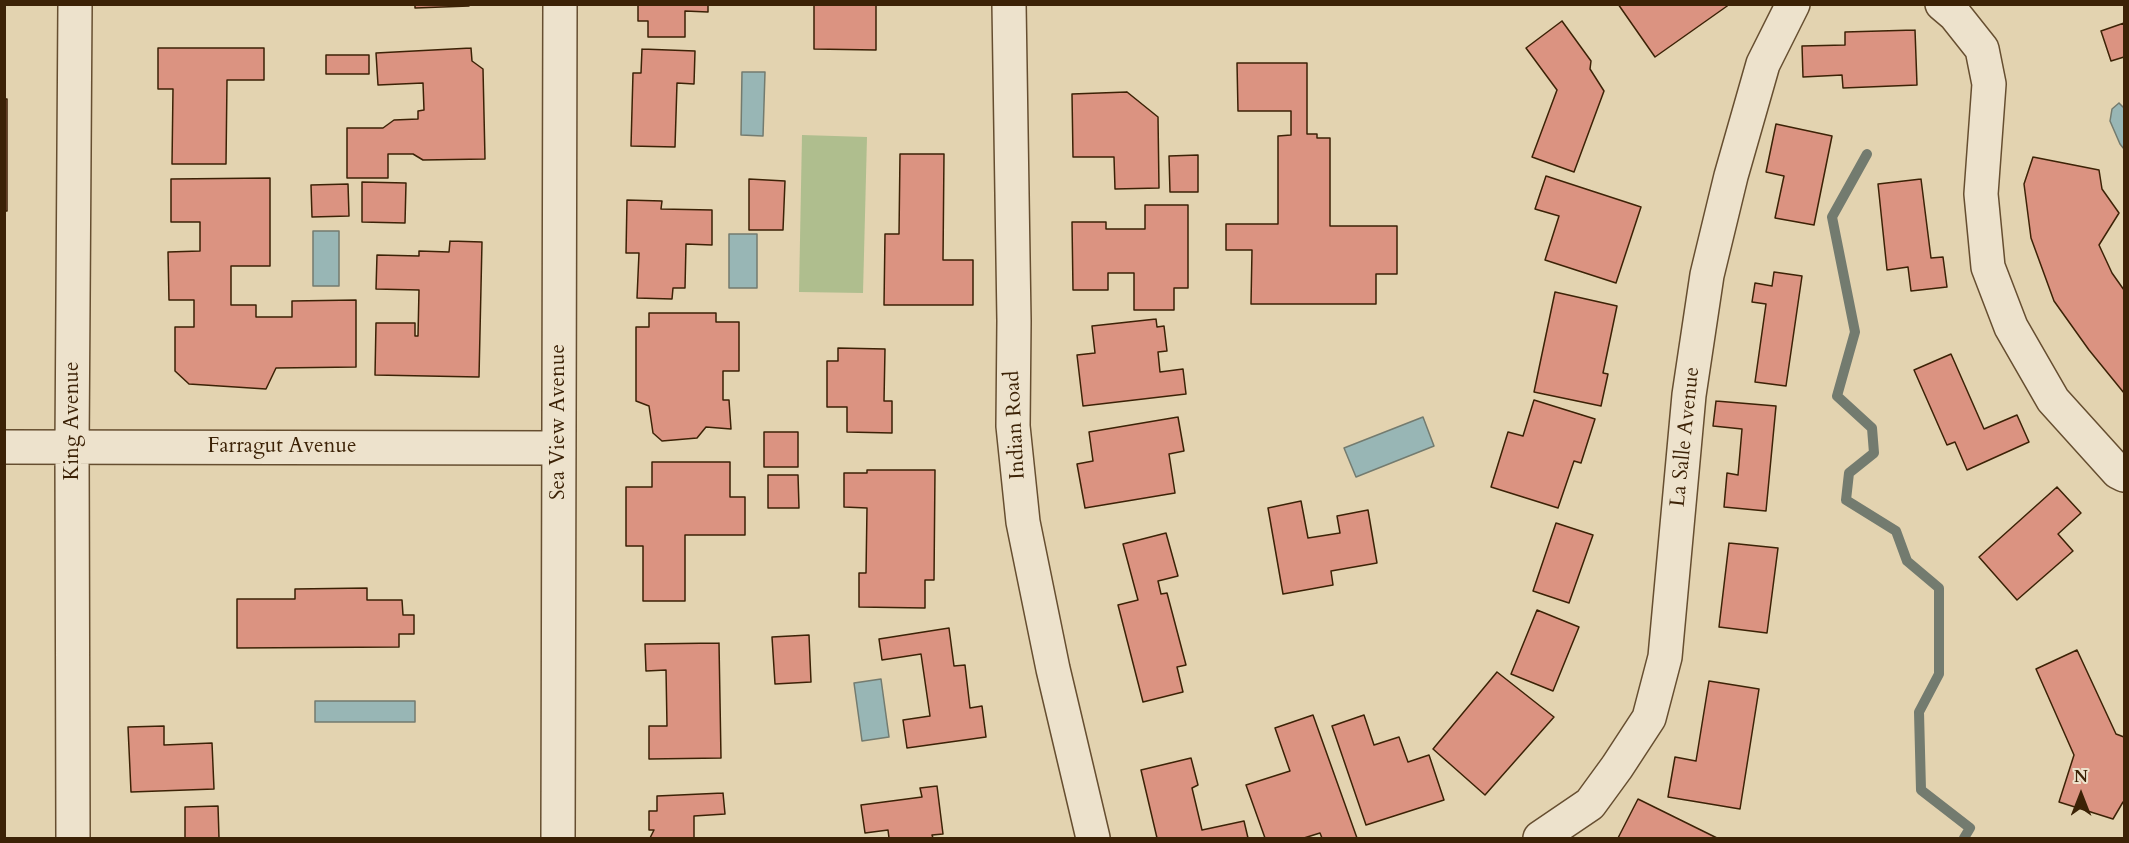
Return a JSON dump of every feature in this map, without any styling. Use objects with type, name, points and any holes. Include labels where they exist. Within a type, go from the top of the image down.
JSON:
[{"type":"street","name":"King Avenue","points":[[73,838],[72,447],[75,4]]},
{"type":"street","name":"Sea View Avenue","points":[[558,838],[560,4]]},
{"type":"street","name":"Indian Road","points":[[1009,4],[1014,321],[1012,426],[1023,522],[1053,669],[1093,838]]},
{"type":"street","name":"La Salle Avenue","points":[[1540,838],[1590,804],[1649,718],[1665,657],[1689,395],[1707,275],[1731,176],[1763,64],[1793,4]]},
{"type":"street","points":[[1942,4],[1955,15],[1982,49],[1989,84],[1981,194],[1988,267],[2011,327],[2053,400],[2118,472],[2124,475]]},
{"type":"street","name":"Farragut Avenue","points":[[4,447],[559,448]]},
{"type":"green space","points":[[802,135],[867,137],[863,293],[799,292]]},
{"type":"water","points":[[742,72],[765,72],[763,136],[741,135]]},
{"type":"water","points":[[2119,103],[2124,108],[2124,149],[2110,121],[2112,109]]},
{"type":"water","points":[[313,231],[339,231],[339,286],[313,286]]},
{"type":"water","points":[[729,234],[757,234],[757,288],[729,288]]},
{"type":"water","points":[[1423,417],[1434,446],[1356,477],[1344,448]]},
{"type":"water","points":[[881,679],[889,737],[862,741],[854,683]]},
{"type":"water","points":[[315,701],[415,701],[415,722],[315,722]]},
{"type":"building","points":[[415,4],[469,4],[469,6],[415,8]]},
{"type":"building","points":[[638,4],[708,4],[708,12],[685,11],[685,37],[648,37],[648,21],[638,21]]},
{"type":"building","points":[[814,4],[876,4],[876,50],[814,49]]},
{"type":"building","points":[[1618,4],[1730,4],[1655,57]]},
{"type":"building","points":[[1562,21],[1591,61],[1590,69],[1604,91],[1574,172],[1532,157],[1557,90],[1526,48]]},
{"type":"building","points":[[2124,23],[2124,57],[2111,61],[2101,31]]},
{"type":"building","points":[[1915,30],[1917,85],[1843,88],[1842,75],[1803,77],[1802,46],[1845,45],[1845,32]]},
{"type":"building","points":[[158,48],[264,48],[264,80],[227,80],[226,164],[172,164],[173,89],[158,89]]},
{"type":"building","points":[[471,48],[472,61],[483,69],[485,159],[423,160],[413,154],[388,154],[388,178],[347,178],[347,128],[383,128],[394,120],[418,119],[418,111],[424,110],[423,83],[378,85],[376,53]]},
{"type":"building","points":[[642,49],[695,51],[694,84],[677,83],[675,147],[631,146],[633,73],[641,73]]},
{"type":"building","points":[[326,55],[369,55],[369,74],[326,74]]},
{"type":"building","points":[[1237,63],[1307,63],[1307,134],[1317,134],[1317,138],[1330,138],[1330,226],[1397,226],[1397,274],[1376,274],[1376,304],[1251,304],[1252,250],[1226,250],[1226,224],[1278,224],[1278,136],[1291,135],[1291,111],[1238,111]]},
{"type":"building","points":[[1127,92],[1158,117],[1159,188],[1115,189],[1114,157],[1073,157],[1072,94]]},
{"type":"building","points":[[4,99],[7,99],[7,211],[4,211]]},
{"type":"building","points":[[1776,124],[1832,136],[1814,225],[1775,218],[1784,176],[1766,172]]},
{"type":"building","points":[[900,154],[944,154],[943,260],[973,260],[973,305],[884,305],[885,234],[899,234]]},
{"type":"building","points":[[1198,155],[1198,192],[1170,192],[1169,156]]},
{"type":"building","points":[[2033,157],[2099,170],[2102,189],[2119,213],[2099,245],[2112,273],[2124,290],[2124,393],[2089,350],[2054,301],[2031,238],[2024,184]]},
{"type":"building","points":[[1546,176],[1641,207],[1616,283],[1545,260],[1559,216],[1535,209]]},
{"type":"building","points":[[270,178],[270,266],[231,266],[231,305],[256,305],[256,317],[292,317],[292,301],[356,300],[356,367],[276,368],[266,389],[189,384],[175,371],[175,327],[194,327],[194,300],[169,300],[168,252],[200,251],[200,222],[171,222],[171,179]]},
{"type":"building","points":[[749,179],[785,181],[783,230],[749,230]]},
{"type":"building","points":[[1921,179],[1931,258],[1943,257],[1947,287],[1911,291],[1908,267],[1887,270],[1878,184]]},
{"type":"building","points":[[362,182],[406,183],[405,223],[362,222]]},
{"type":"building","points":[[348,184],[349,216],[312,217],[311,185]]},
{"type":"building","points":[[627,200],[662,201],[661,209],[712,210],[712,245],[686,244],[685,288],[673,288],[672,299],[637,298],[639,253],[626,253]]},
{"type":"building","points":[[1145,205],[1188,205],[1188,288],[1174,288],[1174,310],[1134,310],[1134,273],[1108,273],[1108,290],[1073,290],[1072,222],[1106,222],[1106,229],[1145,229]]},
{"type":"building","points":[[450,241],[482,242],[479,377],[375,375],[376,323],[415,323],[415,336],[418,336],[419,290],[376,289],[377,255],[419,256],[419,251],[449,252]]},
{"type":"building","points":[[1774,272],[1802,276],[1786,386],[1755,382],[1766,304],[1752,302],[1755,283],[1772,286]]},
{"type":"building","points":[[1555,292],[1617,306],[1603,373],[1608,374],[1601,406],[1534,392]]},
{"type":"building","points":[[649,313],[716,313],[716,322],[739,322],[739,371],[723,371],[723,400],[729,400],[731,429],[706,427],[697,438],[662,441],[653,433],[649,406],[636,401],[636,327],[649,327]]},
{"type":"building","points":[[1156,319],[1157,327],[1164,326],[1167,351],[1158,352],[1160,372],[1183,369],[1186,394],[1083,406],[1077,355],[1095,353],[1092,326]]},
{"type":"building","points":[[838,348],[885,349],[884,401],[892,401],[892,433],[847,432],[847,407],[827,407],[827,361],[838,361]]},
{"type":"building","points":[[1951,354],[1984,429],[2017,415],[2029,442],[1967,470],[1955,442],[1947,445],[1914,370]]},
{"type":"building","points":[[1534,400],[1595,419],[1581,463],[1574,461],[1558,508],[1491,487],[1508,432],[1523,436]]},
{"type":"building","points":[[1716,401],[1776,406],[1766,511],[1724,507],[1727,473],[1738,475],[1742,429],[1713,426]]},
{"type":"building","points":[[1178,417],[1184,451],[1169,454],[1175,493],[1085,508],[1077,464],[1093,461],[1089,432]]},
{"type":"building","points":[[764,432],[798,432],[798,467],[764,467]]},
{"type":"building","points":[[652,462],[730,462],[730,497],[745,497],[745,535],[685,535],[685,601],[643,601],[643,546],[626,546],[626,487],[652,487]]},
{"type":"building","points":[[867,470],[935,470],[934,580],[925,580],[925,608],[859,607],[859,573],[866,573],[867,508],[844,507],[844,473],[867,473]]},
{"type":"building","points":[[768,475],[798,475],[799,508],[768,508]]},
{"type":"building","points":[[2057,487],[2081,513],[2058,534],[2073,551],[2017,600],[1979,557]]},
{"type":"building","points":[[1301,501],[1308,538],[1340,533],[1337,516],[1368,510],[1377,563],[1331,571],[1333,585],[1283,594],[1268,508]]},
{"type":"building","points":[[1556,523],[1593,535],[1569,603],[1533,591]]},
{"type":"building","points":[[1166,533],[1178,576],[1158,581],[1161,594],[1167,593],[1186,665],[1177,667],[1183,692],[1143,702],[1118,605],[1138,600],[1123,544]]},
{"type":"building","points":[[1729,543],[1778,548],[1767,633],[1719,627]]},
{"type":"building","points":[[367,588],[367,600],[402,600],[403,615],[414,615],[414,634],[399,634],[399,647],[237,648],[237,599],[295,599],[295,589]]},
{"type":"building","points":[[1537,610],[1579,627],[1553,691],[1511,674]]},
{"type":"building","points":[[949,628],[954,666],[965,665],[970,708],[982,706],[986,737],[907,748],[903,720],[930,716],[921,654],[882,660],[879,639]]},
{"type":"building","points":[[809,635],[811,682],[775,684],[772,637]]},
{"type":"building","points":[[719,643],[721,758],[649,759],[649,726],[667,726],[666,670],[646,671],[645,644]]},
{"type":"building","points":[[2077,650],[2116,734],[2124,737],[2124,802],[2113,819],[2059,802],[2074,755],[2036,669]]},
{"type":"building","points":[[1497,672],[1554,717],[1485,795],[1433,749]]},
{"type":"building","points":[[1709,681],[1759,689],[1740,809],[1668,797],[1675,757],[1696,761]]},
{"type":"building","points":[[1313,715],[1357,838],[1322,838],[1320,833],[1304,838],[1265,838],[1246,785],[1290,771],[1275,728]]},
{"type":"building","points":[[1364,715],[1374,745],[1399,737],[1408,762],[1429,755],[1444,800],[1366,825],[1332,726]]},
{"type":"building","points":[[164,726],[164,745],[212,743],[214,789],[131,792],[128,727]]},
{"type":"building","points":[[1191,758],[1198,785],[1192,788],[1202,830],[1244,821],[1248,838],[1157,838],[1141,770]]},
{"type":"building","points":[[937,786],[943,834],[932,835],[933,838],[889,838],[888,830],[865,833],[861,805],[922,797],[920,788]]},
{"type":"building","points":[[723,793],[725,814],[694,816],[694,838],[650,838],[654,830],[649,830],[649,811],[657,811],[657,796]]},
{"type":"building","points":[[1638,799],[1717,838],[1618,838]]},
{"type":"building","points":[[218,806],[219,838],[185,838],[185,807]]},
{"type":"waterway","points":[[1867,154],[1832,217],[1855,332],[1837,396],[1872,428],[1874,453],[1849,473],[1846,500],[1896,531],[1907,561],[1939,588],[1939,674],[1919,712],[1921,790],[1970,828],[1964,838]]}]
